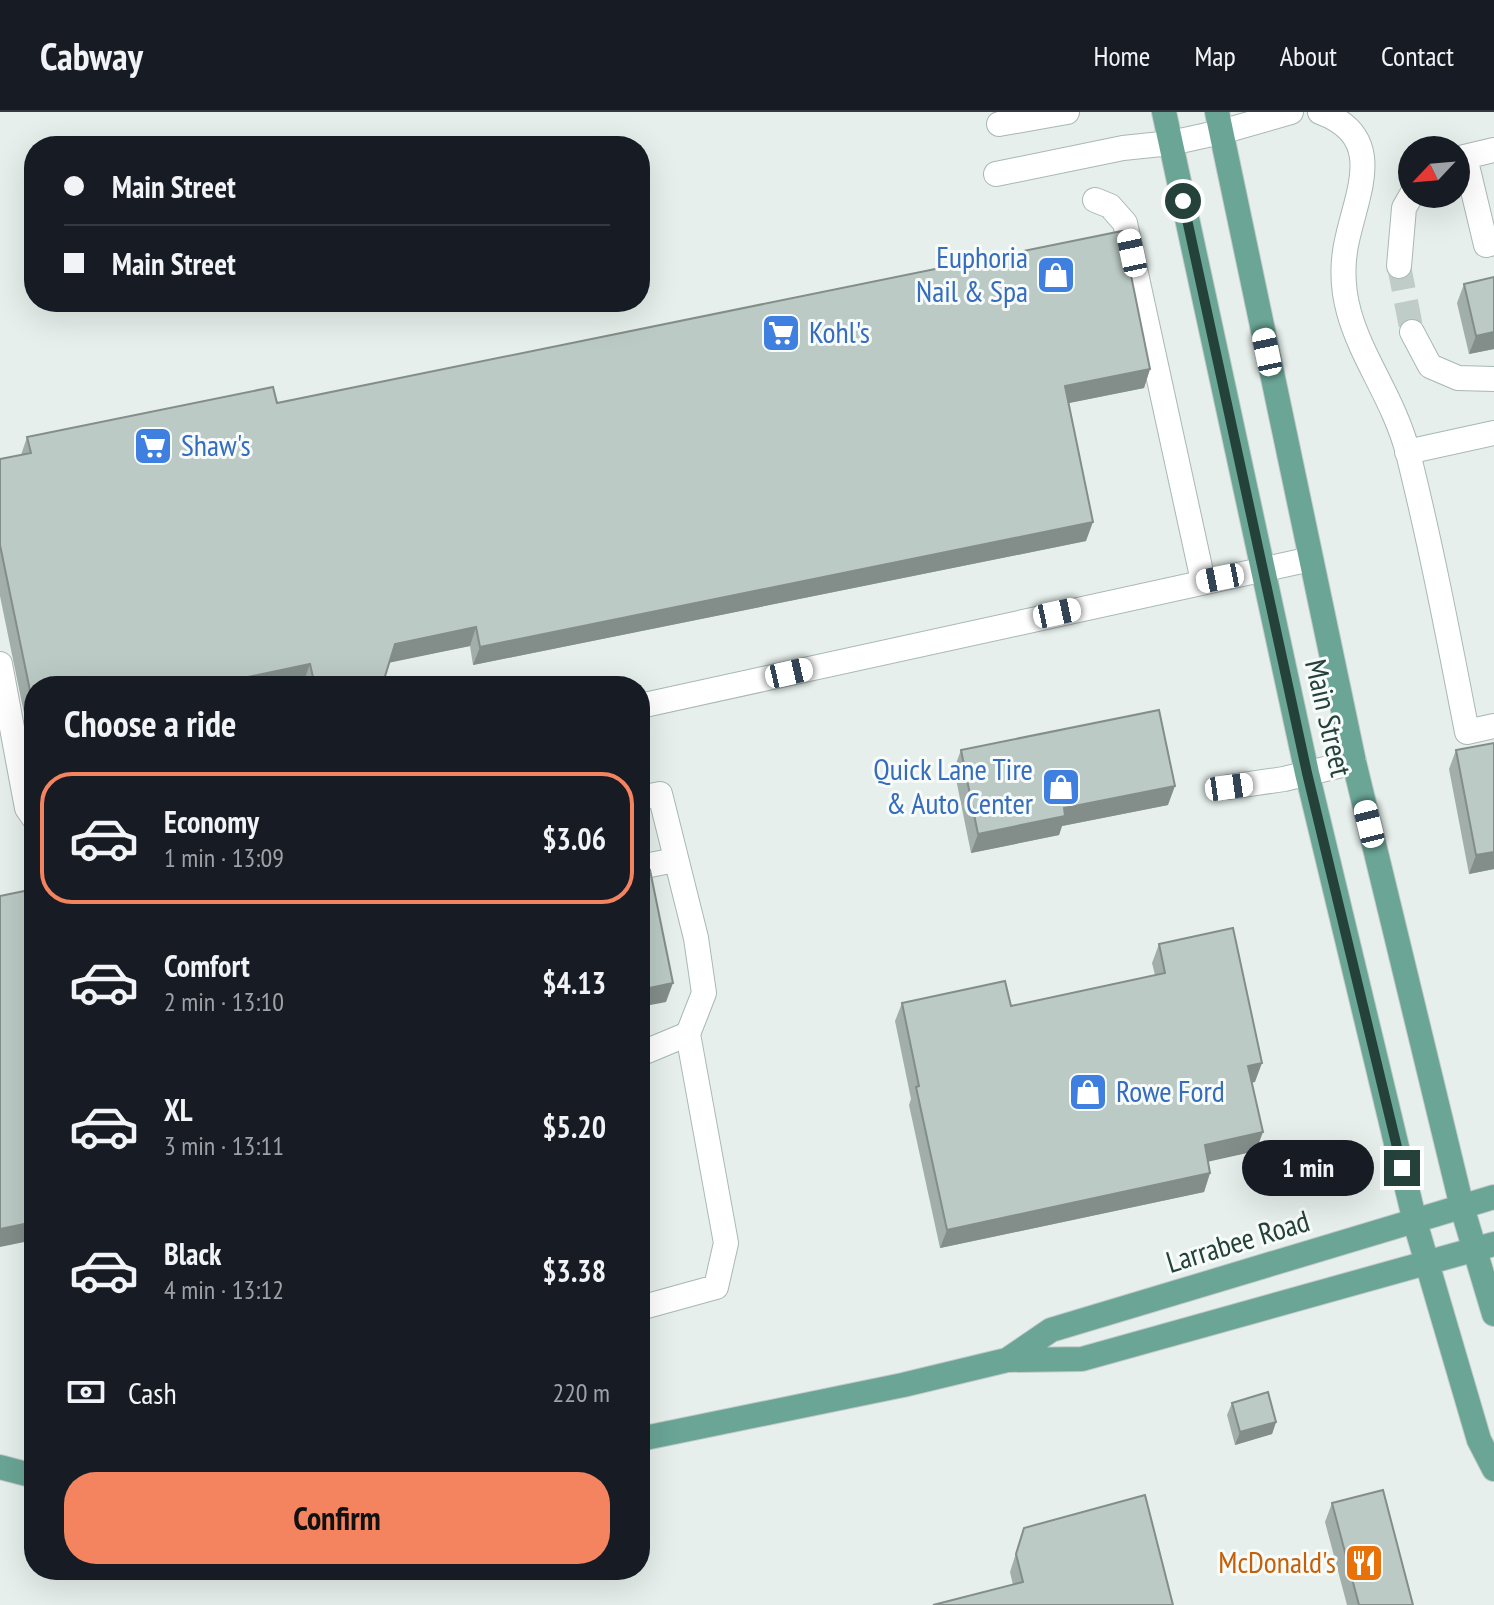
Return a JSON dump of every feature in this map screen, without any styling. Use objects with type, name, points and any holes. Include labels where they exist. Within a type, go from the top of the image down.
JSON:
[{"type":"main road","name":"Main Street","points":[[1164,112],[1307,773],[1415,1222],[1479,1440],[1494,1469]]},
{"type":"main road","name":"Main Street","points":[[1219,122],[1354,762],[1462,1207],[1485,1247],[1494,1314]]},
{"type":"main road","name":"Larrabee Road","points":[[1007,1360],[1051,1330],[1494,1197]]},
{"type":"main road","name":"Larrabee Road","points":[[650,1437],[903,1385],[1007,1360],[1082,1359],[1485,1247]]},
{"type":"main road","points":[[0,1467],[24,1473]]},
{"type":"lane","points":[[999,124],[1067,112]]},
{"type":"lane","points":[[996,174],[1123,148],[1171,143],[1219,122],[1291,112]]},
{"type":"lane","points":[[1320,112],[1335,118],[1345,127],[1354,137],[1362,156],[1363,182],[1347,238],[1344,272],[1346,305],[1353,330],[1396,415],[1407,452],[1446,622],[1467,732],[1494,726]]},
{"type":"lane","points":[[1470,156],[1494,150]]},
{"type":"lane","points":[[1470,189],[1486,245],[1494,243]]},
{"type":"lane","points":[[1095,200],[1110,206],[1125,223],[1203,581]]},
{"type":"lane","points":[[1399,266],[1404,208]]},
{"type":"lane","points":[[1412,332],[1430,366],[1458,378],[1494,379]]},
{"type":"lane","points":[[1407,452],[1494,433]]},
{"type":"lane","points":[[650,704],[1311,559]]},
{"type":"lane","points":[[0,664],[24,783]]},
{"type":"lane","points":[[1229,787],[1354,762]]},
{"type":"lane","points":[[650,796],[660,794],[696,938],[704,993],[688,1034],[726,1243],[716,1287],[650,1305]]},
{"type":"lane","points":[[650,865],[675,860]]},
{"type":"lane","points":[[650,1050],[688,1034]]},
{"type":"building","points":[[1122,231],[1150,369],[1065,386],[1093,522],[480,647],[476,627],[395,644],[385,676],[313,676],[310,664],[253,676],[27,676],[0,545],[0,459],[31,453],[27,437],[273,387],[277,403]]},
{"type":"building","points":[[1494,277],[1494,332],[1476,336],[1464,284]]},
{"type":"building","name":"Quick Lane Tire & Auto Center","points":[[1159,710],[1175,786],[1064,808],[1065,816],[978,834],[961,750]]},
{"type":"building","points":[[1494,743],[1494,852],[1476,855],[1456,750]]},
{"type":"building","points":[[650,870],[673,983],[650,988]]},
{"type":"building","points":[[24,891],[24,1224],[0,1229],[0,896]]},
{"type":"building","name":"Rowe Ford","points":[[1233,928],[1262,1063],[1248,1066],[1263,1132],[1205,1145],[1210,1173],[947,1230],[916,1087],[919,1086],[902,1003],[1005,981],[1011,1006],[1165,973],[1159,944]]},
{"type":"building","points":[[1268,1392],[1276,1422],[1240,1432],[1232,1403]]},
{"type":"building","name":"McDonald's","points":[[1383,1490],[1413,1605],[1359,1605],[1332,1503]]},
{"type":"building","points":[[1145,1495],[1173,1605],[933,1605],[1023,1582],[1016,1554],[1024,1528]]},
{"type":"tunnel","points":[[1399,266],[1412,332]]},
{"type":"place","name":"Euphoria Nail & Spa","points":[[1056,275]]},
{"type":"place","name":"Kohl's","points":[[781,333]]},
{"type":"place","name":"Shaw's","points":[[153,446]]},
{"type":"place","name":"Quick Lane Tire & Auto Center","points":[[1061,787]]},
{"type":"place","name":"Rowe Ford","points":[[1088,1092]]},
{"type":"place","name":"McDonald's","points":[[1364,1563]]},
{"type":"route","points":[[1183,201],[1307,773],[1402,1168]]}]
